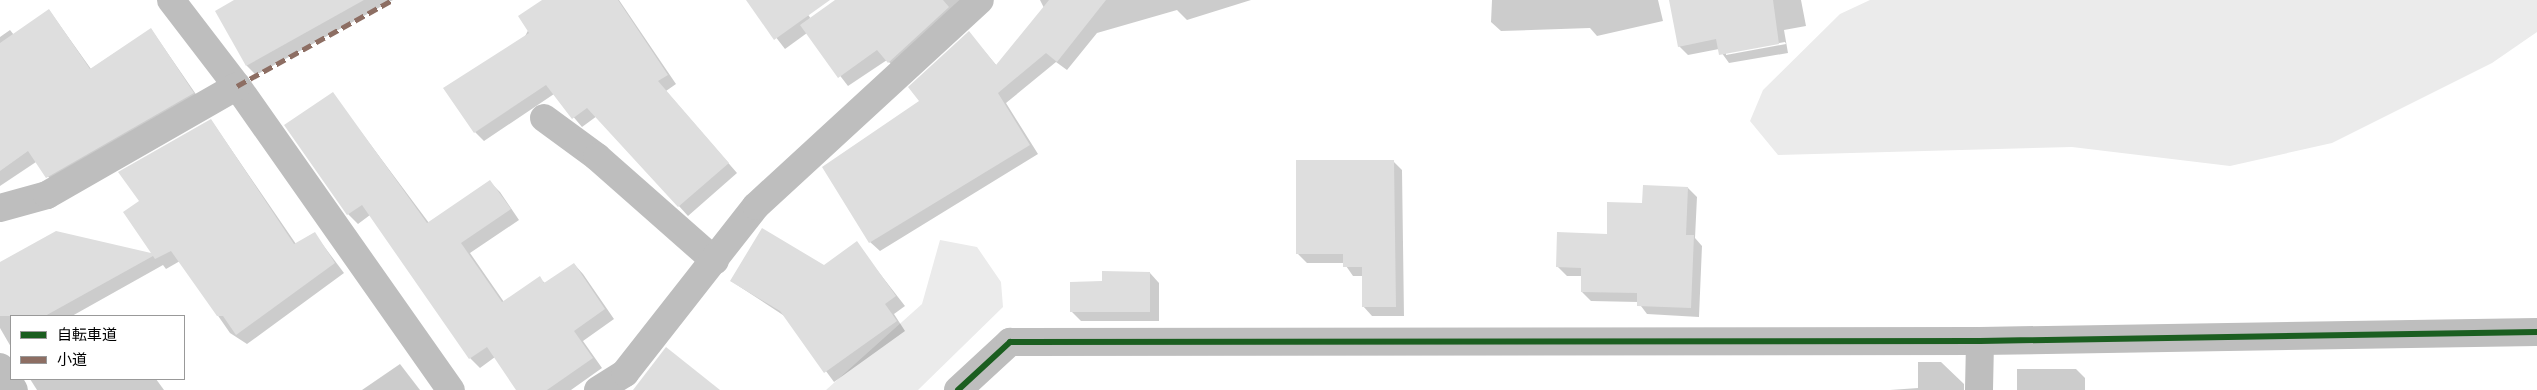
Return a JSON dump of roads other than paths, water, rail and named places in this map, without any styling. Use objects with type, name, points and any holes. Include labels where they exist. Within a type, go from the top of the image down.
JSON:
[{"type":"street","points":[[171,0],[237,86],[451,390]]},
{"type":"street","points":[[598,390],[626,374],[756,206],[980,0]]},
{"type":"street","points":[[0,208],[47,195],[237,86]]},
{"type":"street","points":[[544,118],[597,157],[715,261]]},
{"type":"street","points":[[958,390],[1010,342],[1980,341],[2537,332]]},
{"type":"street","points":[[1980,341],[1980,390]]},
{"type":"street","points":[[0,368],[14,390]]}]
